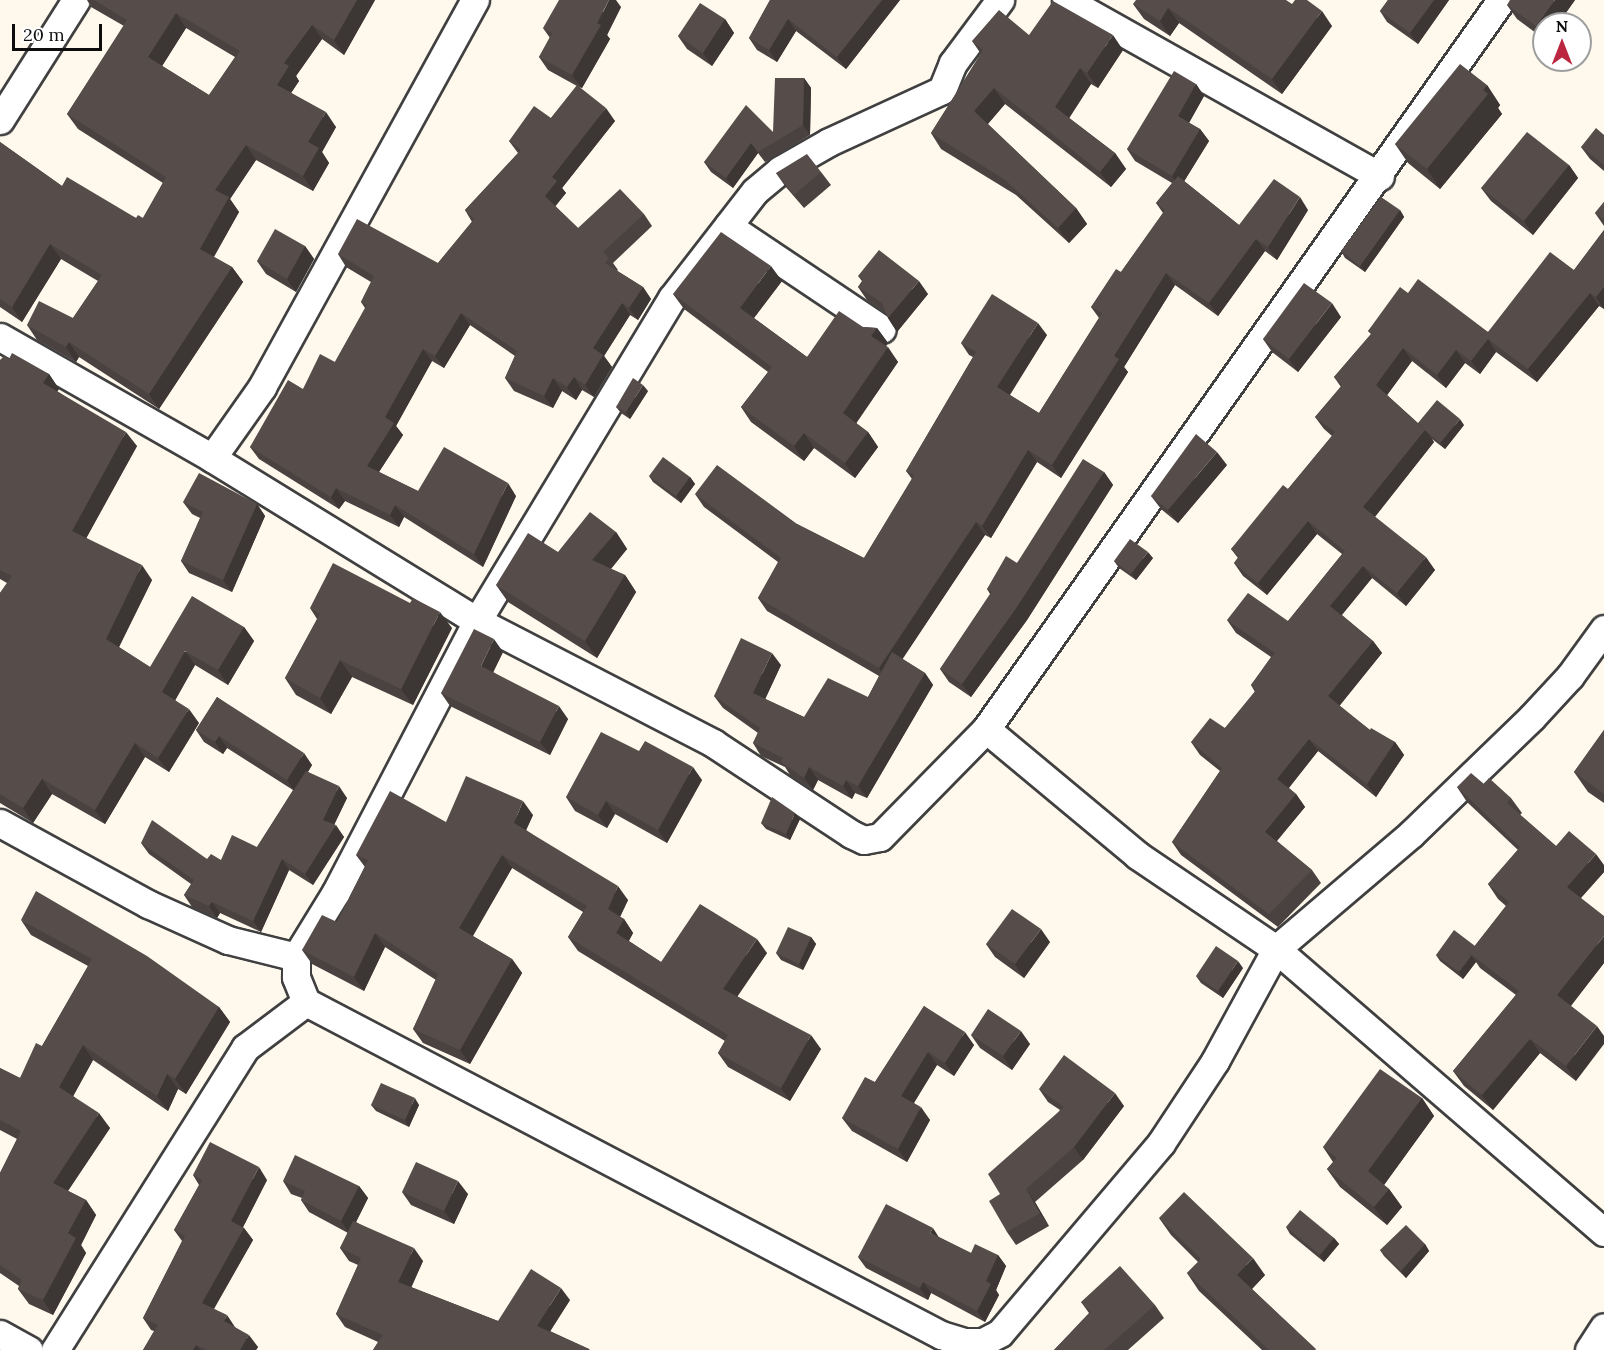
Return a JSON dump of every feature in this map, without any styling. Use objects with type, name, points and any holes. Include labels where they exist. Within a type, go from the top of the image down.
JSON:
[{"type":"street","points":[[0,120],[76,0]]},
{"type":"street","points":[[212,458],[262,387],[475,0]]},
{"type":"street","points":[[1000,0],[953,63],[942,90],[829,142],[780,170],[755,191],[672,298],[477,621],[336,892],[296,957],[296,977],[306,1002],[941,1335],[964,1342],[983,1342],[1000,1333],[1161,1143],[1215,1061],[1276,949],[1411,834],[1525,725],[1570,676],[1604,629]]},
{"type":"street","points":[[1066,0],[1380,176]]},
{"type":"street","points":[[0,337],[212,458],[477,621],[713,743],[864,840],[880,837],[986,729],[1380,176],[1501,0]]},
{"type":"street","points":[[728,226],[882,329]]},
{"type":"street","points":[[986,729],[1137,855],[1276,949],[1604,1232]]},
{"type":"street","points":[[0,823],[148,903],[228,940],[296,957]]},
{"type":"street","points":[[55,1350],[244,1048],[306,1002]]},
{"type":"street","points":[[1589,1350],[1604,1328]]},
{"type":"street","points":[[0,1334],[29,1350]]},
{"type":"building","points":[[94,0],[357,0],[334,40],[312,25],[284,63],[289,66],[277,85],[326,112],[308,142],[319,148],[303,176],[246,145],[215,190],[229,197],[200,249],[232,267],[149,394],[69,342],[66,347],[27,325],[39,301],[73,318],[102,275],[50,244],[12,307],[0,299],[0,142],[62,186],[67,177],[136,218],[138,215],[143,218],[166,177],[67,114],[127,20]],"holes":[[[176,13],[240,51],[209,95],[148,57]]]},
{"type":"building","points":[[559,0],[609,0],[597,23],[601,25],[572,75],[539,57],[552,33],[543,28]]},
{"type":"building","points":[[770,0],[882,0],[837,57],[788,19],[769,50],[749,38]]},
{"type":"building","points":[[1136,0],[1286,0],[1292,4],[1295,0],[1307,0],[1322,11],[1272,79],[1168,8],[1160,21],[1133,4]]},
{"type":"building","points":[[1388,0],[1434,0],[1410,33],[1380,11]]},
{"type":"building","points":[[1510,0],[1555,0],[1546,12],[1532,12],[1532,23],[1507,5]]},
{"type":"building","points":[[1053,1],[1113,35],[1087,73],[1080,68],[1055,107],[1115,153],[1100,172],[994,88],[974,111],[1076,208],[1058,228],[1005,180],[931,133],[983,50],[972,41],[999,10],[1029,35]]},
{"type":"building","points":[[700,3],[725,19],[703,53],[678,36]]},
{"type":"building","points":[[1460,64],[1487,85],[1483,90],[1488,94],[1427,169],[1395,144]]},
{"type":"building","points":[[1174,71],[1196,84],[1178,116],[1200,129],[1172,176],[1127,149]]},
{"type":"building","points":[[775,78],[804,78],[803,125],[758,152],[751,143],[726,178],[704,162],[746,105],[773,132]]},
{"type":"building","points":[[577,85],[606,108],[552,177],[557,181],[545,196],[578,228],[620,189],[644,214],[603,252],[609,258],[605,263],[643,287],[629,308],[622,303],[593,348],[603,355],[585,385],[574,377],[567,387],[553,378],[544,396],[505,378],[517,351],[461,313],[435,356],[423,349],[385,417],[394,423],[367,466],[418,491],[444,447],[508,483],[474,554],[395,505],[390,515],[336,488],[331,497],[250,447],[288,380],[303,389],[320,354],[335,362],[367,305],[361,302],[374,276],[338,254],[357,219],[438,263],[474,219],[465,210],[521,150],[509,141],[534,106],[551,118]]},
{"type":"building","points":[[1596,128],[1604,135],[1604,165],[1581,147]]},
{"type":"building","points":[[1527,132],[1569,165],[1524,221],[1481,188]]},
{"type":"building","points":[[807,154],[821,172],[794,195],[776,173]]},
{"type":"building","points":[[1178,176],[1239,225],[1274,179],[1300,197],[1268,247],[1256,239],[1209,303],[1166,273],[1114,356],[1119,359],[1052,465],[1028,450],[982,526],[976,522],[879,668],[758,598],[781,558],[695,494],[717,465],[797,524],[864,558],[914,475],[906,471],[976,352],[961,343],[992,294],[1038,323],[997,387],[1039,413],[1102,313],[1091,307],[1116,269],[1121,272],[1165,210],[1156,203]]},
{"type":"building","points":[[1381,197],[1400,210],[1360,266],[1341,251]]},
{"type":"building","points":[[1604,202],[1604,220],[1595,213]]},
{"type":"building","points":[[275,229],[305,246],[287,279],[257,261]]},
{"type":"building","points":[[1604,230],[1604,287],[1596,297],[1590,293],[1528,369],[1488,339],[1471,361],[1456,350],[1437,375],[1403,348],[1376,385],[1425,430],[1363,507],[1426,557],[1397,593],[1363,566],[1330,606],[1373,641],[1328,696],[1370,730],[1371,728],[1395,742],[1367,784],[1309,739],[1277,779],[1296,794],[1265,832],[1312,870],[1269,914],[1172,842],[1222,768],[1191,742],[1210,718],[1225,728],[1256,690],[1251,685],[1275,653],[1227,620],[1248,593],[1288,621],[1345,551],[1308,521],[1258,583],[1234,563],[1239,556],[1231,549],[1283,485],[1288,489],[1335,432],[1315,417],[1342,385],[1334,377],[1372,333],[1368,331],[1400,287],[1408,293],[1418,279],[1488,332],[1550,252],[1574,270]]},
{"type":"building","points":[[721,232],[771,266],[740,308],[807,357],[839,311],[863,327],[877,328],[871,336],[888,347],[843,413],[868,432],[845,463],[804,433],[794,446],[741,407],[772,367],[673,294]]},
{"type":"building","points":[[879,250],[919,281],[888,318],[882,303],[858,287],[863,280],[858,276]]},
{"type":"building","points":[[1304,283],[1332,303],[1289,359],[1263,339]]},
{"type":"building","points":[[12,353],[49,374],[43,383],[126,432],[72,531],[142,565],[106,639],[150,667],[192,596],[244,627],[218,670],[185,651],[162,692],[189,709],[158,758],[135,743],[95,810],[42,779],[23,808],[0,794],[0,593],[12,576],[0,570],[0,360],[4,356],[9,359]]},
{"type":"building","points":[[633,378],[643,385],[626,412],[616,407]]},
{"type":"building","points":[[1437,400],[1460,419],[1440,443],[1418,423]]},
{"type":"building","points":[[1196,434],[1217,452],[1168,510],[1151,496]]},
{"type":"building","points":[[663,457],[690,477],[676,496],[649,476]]},
{"type":"building","points":[[1083,459],[1104,472],[1017,607],[962,684],[940,669],[992,592],[987,589],[1006,556],[1017,563]]},
{"type":"building","points":[[199,473],[257,504],[223,580],[181,561],[203,512],[183,502]]},
{"type":"building","points":[[590,512],[616,532],[592,560],[625,575],[585,641],[496,585],[528,533],[558,552]]},
{"type":"building","points":[[1130,539],[1148,552],[1131,574],[1114,561]]},
{"type":"building","points":[[333,563],[410,603],[413,598],[440,612],[401,689],[340,660],[320,698],[285,678],[320,614],[310,608]]},
{"type":"building","points":[[474,629],[494,639],[481,666],[559,706],[540,742],[441,693]]},
{"type":"building","points":[[741,638],[772,653],[753,693],[804,717],[828,678],[868,697],[892,652],[925,673],[858,786],[846,780],[843,786],[809,767],[804,778],[781,762],[783,758],[753,743],[760,728],[714,696]]},
{"type":"building","points":[[217,697],[304,753],[287,780],[219,736],[215,742],[196,730]]},
{"type":"building","points":[[1604,730],[1604,794],[1574,772]]},
{"type":"building","points":[[601,732],[639,751],[645,741],[693,767],[658,830],[606,801],[598,815],[566,797]]},
{"type":"building","points":[[306,771],[339,786],[323,820],[336,825],[305,874],[282,859],[253,921],[212,902],[209,906],[184,895],[194,880],[141,843],[152,820],[207,859],[211,854],[221,860],[232,835],[257,847]]},
{"type":"building","points":[[1471,773],[1484,784],[1489,778],[1511,798],[1507,803],[1556,846],[1569,831],[1596,854],[1567,887],[1604,916],[1604,936],[1557,995],[1597,1026],[1566,1066],[1530,1039],[1482,1095],[1453,1071],[1519,991],[1469,953],[1509,902],[1488,884],[1520,847],[1457,787]]},
{"type":"building","points":[[466,776],[523,801],[514,823],[618,886],[608,909],[624,919],[616,933],[661,962],[700,904],[757,939],[723,989],[811,1035],[781,1088],[718,1053],[728,1035],[568,937],[587,906],[502,855],[459,928],[512,959],[460,1050],[413,1029],[438,974],[375,933],[354,977],[302,950],[322,915],[337,922],[368,860],[356,855],[390,791],[446,822]]},
{"type":"building","points":[[772,797],[795,813],[786,834],[761,823]]},
{"type":"building","points":[[36,891],[147,956],[219,1007],[175,1079],[167,1074],[157,1096],[83,1045],[59,1087],[99,1113],[53,1183],[86,1200],[68,1233],[76,1238],[43,1300],[18,1289],[22,1280],[0,1265],[0,1173],[21,1131],[0,1120],[0,1068],[20,1078],[36,1043],[42,1046],[92,959],[21,920]]},
{"type":"building","points":[[1012,909],[1041,929],[1015,964],[986,944]]},
{"type":"building","points":[[788,927],[811,937],[799,964],[776,953]]},
{"type":"building","points":[[1454,930],[1475,946],[1469,953],[1471,956],[1459,972],[1436,955]]},
{"type":"building","points":[[1216,946],[1238,961],[1218,991],[1196,976]]},
{"type":"building","points":[[924,1006],[965,1032],[945,1063],[928,1052],[901,1096],[921,1107],[898,1149],[842,1118],[865,1077],[875,1082]]},
{"type":"building","points":[[988,1009],[1021,1031],[1003,1056],[971,1035]]},
{"type":"building","points":[[1064,1055],[1115,1093],[1074,1147],[1026,1189],[1040,1213],[1007,1232],[989,1201],[1000,1194],[988,1174],[1064,1107],[1039,1089]]},
{"type":"building","points":[[1380,1069],[1422,1098],[1368,1171],[1389,1189],[1374,1207],[1327,1169],[1337,1158],[1323,1147]]},
{"type":"building","points":[[381,1083],[415,1098],[405,1120],[371,1105]]},
{"type":"building","points":[[210,1142],[259,1167],[231,1221],[244,1228],[202,1303],[227,1315],[224,1321],[249,1335],[240,1350],[207,1350],[196,1345],[193,1350],[143,1350],[158,1325],[143,1318],[185,1236],[174,1230],[202,1180],[193,1175]]},
{"type":"building","points":[[295,1155],[359,1186],[341,1221],[301,1200],[305,1191],[283,1181]]},
{"type":"building","points":[[416,1162],[458,1181],[444,1211],[402,1192]]},
{"type":"building","points":[[1184,1192],[1253,1258],[1237,1275],[1315,1350],[1269,1350],[1187,1273],[1201,1259],[1159,1218]]},
{"type":"building","points":[[886,1204],[933,1228],[930,1233],[971,1253],[975,1244],[998,1255],[986,1281],[991,1284],[977,1311],[923,1282],[920,1288],[858,1257]]},
{"type":"building","points":[[1300,1210],[1334,1238],[1320,1255],[1286,1227]]},
{"type":"building","points":[[353,1221],[414,1248],[398,1282],[498,1321],[531,1269],[561,1288],[537,1326],[589,1349],[373,1350],[383,1335],[336,1314],[361,1258],[340,1248]]},
{"type":"building","points":[[1406,1225],[1425,1244],[1401,1271],[1380,1250]]},
{"type":"building","points":[[1120,1266],[1155,1305],[1104,1350],[1054,1350],[1091,1312],[1081,1302]]}]
